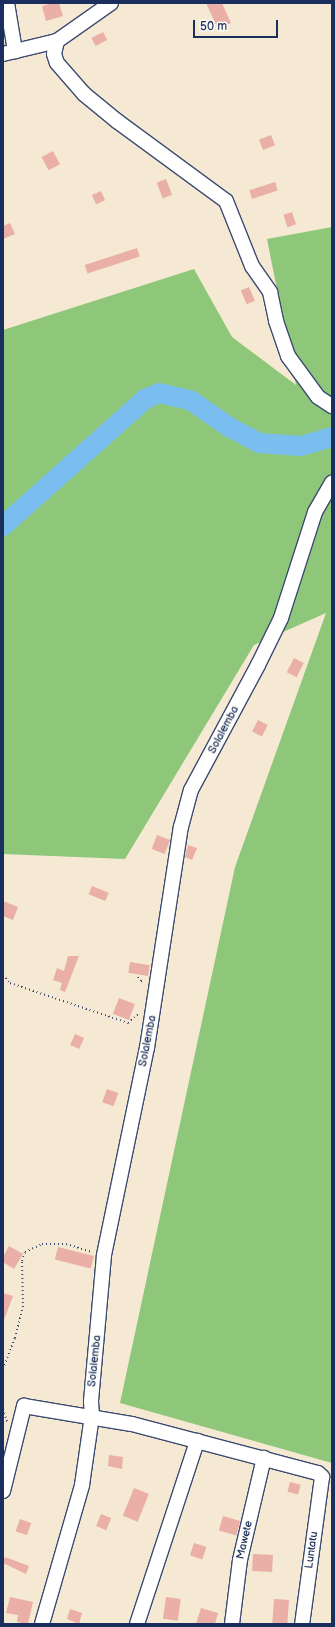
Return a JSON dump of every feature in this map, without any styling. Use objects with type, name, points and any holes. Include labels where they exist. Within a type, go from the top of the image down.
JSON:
[{"type":"street","points":[[7,3],[9,52],[57,41],[111,3]]},
{"type":"street","points":[[57,41],[54,54],[57,63],[84,94],[117,121],[226,201],[252,266],[270,292],[276,321],[288,356],[318,397],[332,406]]},
{"type":"street","name":"Solalemba","points":[[42,1624],[82,1485],[92,1416],[91,1401],[104,1255],[152,1018],[181,827],[191,790],[255,672],[281,618],[315,512],[332,483]]},
{"type":"street","points":[[3,1491],[24,1406],[92,1416],[132,1424],[264,1458]]},
{"type":"street","points":[[137,1624],[197,1441]]},
{"type":"street","name":"Luntatu","points":[[264,1458],[321,1475],[302,1624]]},
{"type":"street","name":"Mawete","points":[[232,1624],[240,1560],[264,1458]]},
{"type":"path","points":[[3,975],[10,983],[128,1023],[137,1015],[152,1018]]},
{"type":"path","points":[[3,1369],[15,1338],[23,1307],[22,1261],[25,1252],[42,1244],[66,1244],[104,1255]]},
{"type":"green space","points":[[332,227],[332,1463],[120,1403],[235,867],[326,613],[254,645],[125,859],[3,854],[3,330],[194,269],[232,337],[296,385],[267,239]]},
{"type":"building","points":[[52,3],[59,3],[63,16],[46,21],[42,6]]},
{"type":"building","points":[[206,3],[222,3],[231,23],[218,29]]},
{"type":"building","points":[[103,32],[107,40],[96,46],[91,38]]},
{"type":"building","points":[[271,135],[275,145],[263,150],[259,140]]},
{"type":"building","points":[[53,151],[60,164],[49,170],[42,157]]},
{"type":"building","points":[[166,179],[172,195],[163,198],[157,183]]},
{"type":"building","points":[[275,182],[278,191],[252,199],[249,190]]},
{"type":"building","points":[[101,191],[105,200],[96,204],[92,195]]},
{"type":"building","points":[[292,212],[296,224],[287,227],[283,215]]},
{"type":"building","points":[[10,223],[15,234],[3,239],[3,226]]},
{"type":"building","points":[[137,248],[140,257],[87,274],[85,265]]},
{"type":"building","points":[[249,287],[255,301],[247,304],[241,291]]},
{"type":"building","points":[[294,658],[304,663],[297,677],[287,672]]},
{"type":"building","points":[[258,720],[268,725],[262,737],[252,732]]},
{"type":"building","points":[[157,835],[170,840],[165,854],[152,849]]},
{"type":"building","points":[[188,845],[197,848],[192,860],[185,857]]},
{"type":"building","points":[[92,886],[109,893],[105,901],[89,894]]},
{"type":"building","points":[[3,901],[18,907],[13,920],[3,916]]},
{"type":"building","points":[[68,956],[79,956],[65,992],[60,990],[62,983],[53,980],[57,968],[64,971]]},
{"type":"building","points":[[130,962],[150,965],[148,976],[128,973]]},
{"type":"building","points":[[119,998],[135,1004],[129,1020],[113,1014]]},
{"type":"building","points":[[75,1034],[84,1038],[79,1049],[70,1045]]},
{"type":"building","points":[[107,1089],[118,1093],[113,1106],[102,1102]]},
{"type":"building","points":[[9,1246],[23,1254],[14,1269],[3,1262],[3,1257]]},
{"type":"building","points":[[58,1247],[94,1256],[91,1269],[55,1260]]},
{"type":"building","points":[[3,1293],[13,1296],[4,1320],[3,1320]]},
{"type":"building","points":[[109,1455],[123,1457],[122,1469],[108,1466]]},
{"type":"building","points":[[290,1482],[301,1485],[298,1495],[287,1492]]},
{"type":"building","points":[[134,1488],[149,1494],[138,1522],[123,1516]]},
{"type":"building","points":[[101,1514],[111,1518],[106,1530],[96,1526]]},
{"type":"building","points":[[223,1516],[240,1521],[236,1535],[219,1530]]},
{"type":"building","points":[[20,1519],[31,1523],[27,1535],[16,1531]]},
{"type":"building","points":[[194,1543],[206,1547],[202,1559],[190,1555]]},
{"type":"building","points":[[253,1554],[273,1555],[272,1572],[252,1571]]},
{"type":"building","points":[[5,1557],[29,1566],[26,1574],[3,1563]]},
{"type":"building","points":[[10,1597],[33,1602],[28,1624],[17,1622],[18,1615],[6,1613]]},
{"type":"building","points":[[166,1597],[181,1599],[178,1621],[163,1619]]},
{"type":"building","points":[[274,1599],[289,1600],[287,1624],[272,1624]]},
{"type":"building","points":[[201,1608],[218,1613],[215,1624],[196,1624]]},
{"type":"building","points":[[70,1609],[82,1613],[79,1624],[67,1619]]},
{"type":"waterway","points":[[3,526],[145,399],[159,393],[190,400],[229,427],[259,443],[301,446],[332,437]]}]
